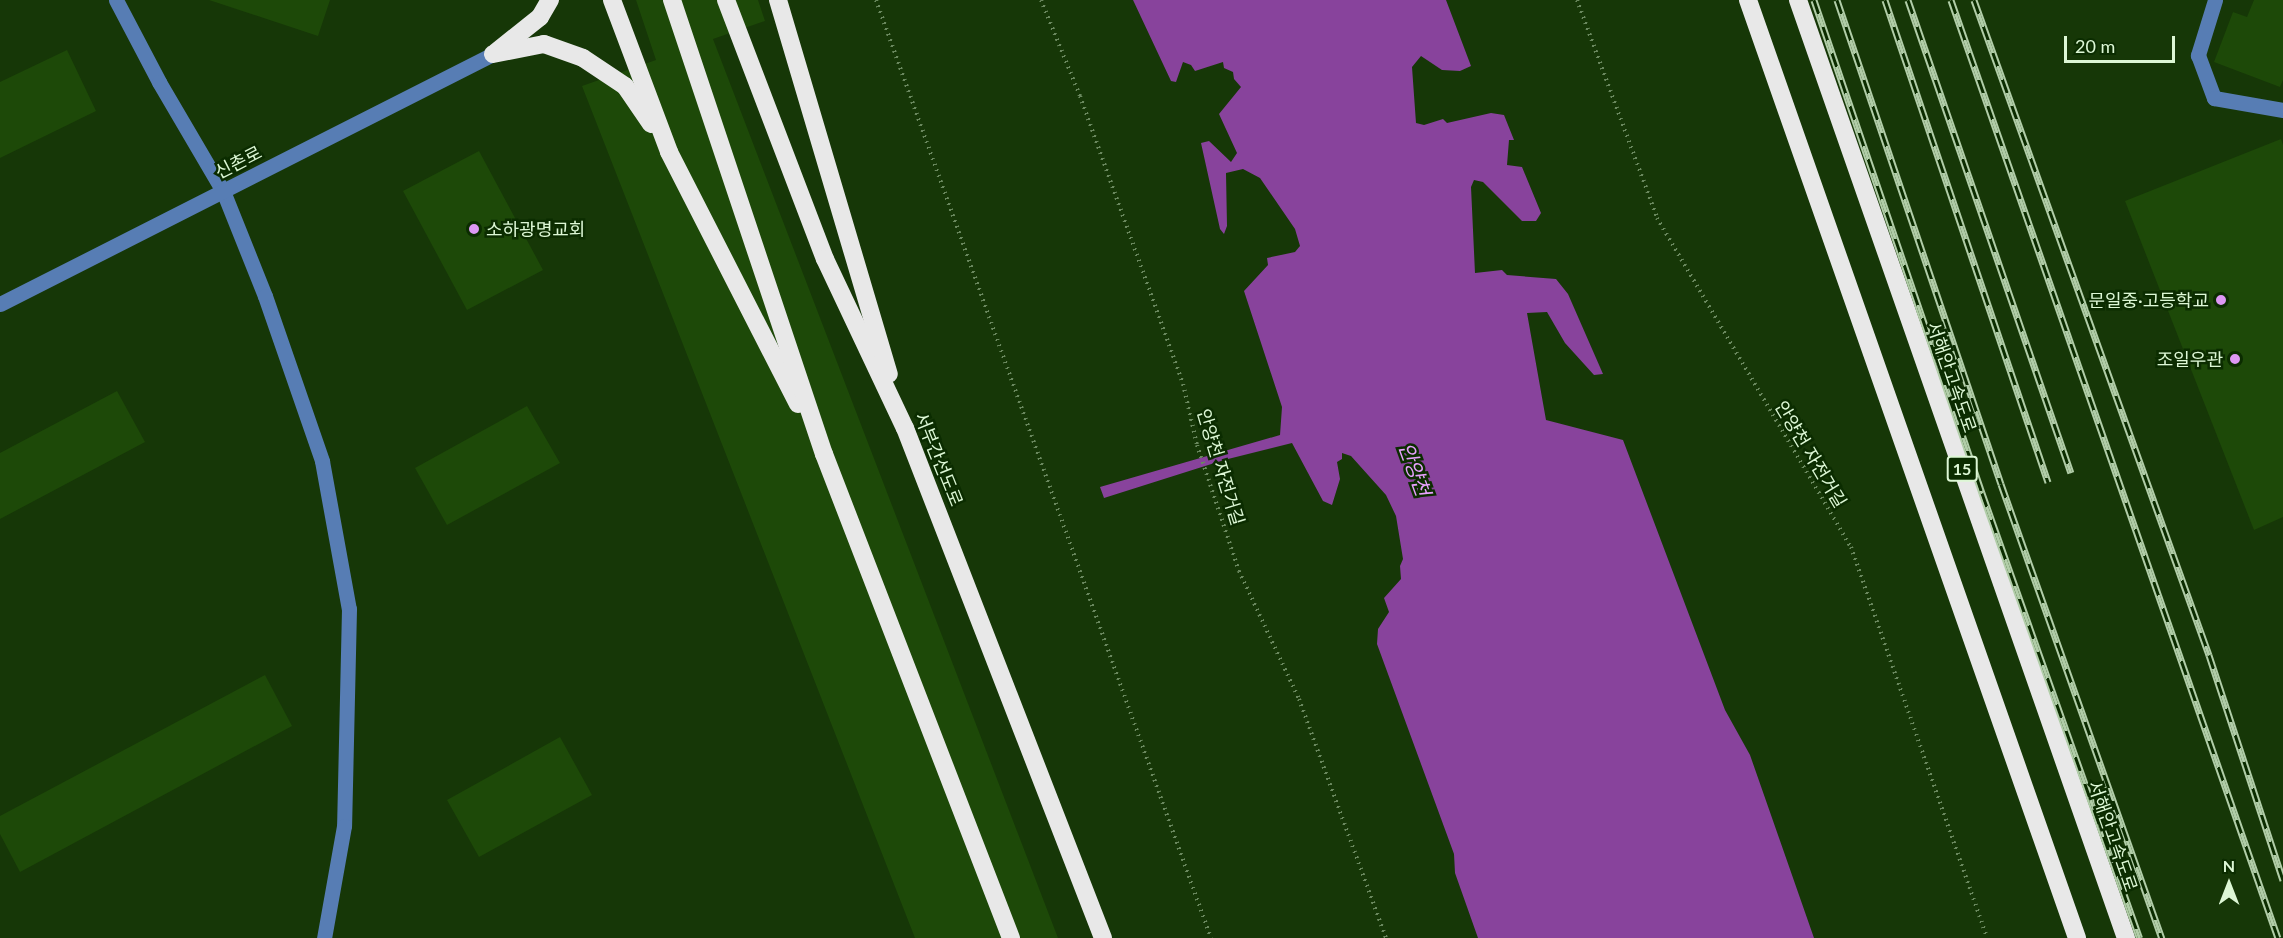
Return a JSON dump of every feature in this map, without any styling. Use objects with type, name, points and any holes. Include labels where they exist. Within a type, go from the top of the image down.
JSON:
[{"type":"highway","points":[[493,54],[540,17],[550,0]]},
{"type":"highway","points":[[612,0],[669,152]]},
{"type":"highway","points":[[672,0],[824,454],[1011,938]]},
{"type":"highway","name":"서부간선도로","points":[[726,0],[825,259],[905,428],[1103,938]]},
{"type":"highway","points":[[777,0],[905,428]]},
{"type":"highway","name":"15","points":[[1748,0],[2077,938]]},
{"type":"highway","name":"서해안고속도로","points":[[1798,0],[2126,938]]},
{"type":"highway","points":[[493,54],[544,44],[583,58],[625,86],[669,152],[824,454]]},
{"type":"street","points":[[116,0],[159,82],[223,191],[265,296],[322,461],[349,609],[344,826],[324,938]]},
{"type":"street","points":[[2215,0],[2198,55],[2214,98],[2283,110]]},
{"type":"street","name":"신촌로","points":[[0,304],[493,54]]},
{"type":"path","points":[[876,0],[1211,938]]},
{"type":"path","name":"안양천 자전거길","points":[[1041,0],[1080,96],[1184,384],[1197,445],[1239,571],[1299,699],[1386,938]]},
{"type":"path","name":"안양천 자전거길","points":[[1577,0],[1657,218],[1851,547],[1987,938]]},
{"type":"water","name":"안양천","points":[[1133,0],[1446,0],[1471,66],[1460,71],[1442,70],[1421,56],[1412,67],[1416,123],[1424,125],[1443,119],[1447,123],[1491,113],[1504,115],[1514,140],[1509,140],[1507,165],[1522,167],[1541,213],[1536,221],[1522,221],[1483,182],[1474,180],[1471,187],[1475,273],[1502,270],[1507,275],[1556,279],[1568,294],[1603,374],[1594,375],[1565,343],[1547,312],[1527,313],[1546,420],[1623,440],[1725,710],[1750,755],[1814,938],[1478,938],[1455,873],[1454,854],[1377,644],[1378,629],[1389,612],[1384,598],[1401,579],[1400,566],[1403,559],[1396,516],[1386,495],[1351,456],[1342,453],[1342,459],[1337,462],[1340,479],[1332,505],[1323,501],[1292,443],[1224,460],[1104,498],[1100,487],[1280,435],[1282,407],[1244,291],[1268,265],[1267,258],[1295,252],[1300,246],[1295,229],[1260,178],[1243,169],[1226,173],[1227,226],[1224,234],[1220,229],[1201,143],[1209,141],[1231,162],[1237,153],[1219,114],[1241,87],[1234,79],[1233,72],[1224,68],[1223,62],[1195,71],[1191,65],[1183,62],[1176,82],[1171,81]]},
{"type":"building","points":[[209,0],[330,0],[318,36]]},
{"type":"building","points":[[636,0],[758,0],[765,21],[713,39],[1058,938],[915,938],[582,86],[656,60]]},
{"type":"building","points":[[2254,0],[2283,0],[2283,80],[2280,87],[2214,62],[2233,12],[2247,17]]},
{"type":"building","points":[[67,50],[96,111],[0,158],[0,82]]},
{"type":"building","name":"조일우관","points":[[2281,139],[2283,145],[2283,517],[2254,530],[2125,201]]},
{"type":"building","points":[[479,151],[543,270],[467,310],[403,191]]},
{"type":"building","points":[[117,391],[145,442],[0,519],[0,453]]},
{"type":"building","points":[[527,406],[560,463],[447,525],[415,468]]},
{"type":"building","points":[[265,675],[292,726],[20,872],[0,834],[0,816]]},
{"type":"building","points":[[560,737],[592,795],[479,857],[447,800]]},
{"type":"railway","points":[[1814,0],[1982,493],[2140,938]]},
{"type":"railway","points":[[1837,0],[2001,484],[2162,938]]},
{"type":"railway","points":[[1885,0],[2048,482]]},
{"type":"railway","points":[[1908,0],[2071,473]]},
{"type":"railway","points":[[1951,0],[2278,938]]},
{"type":"railway","points":[[1974,0],[2209,655],[2283,880]]},
{"type":"place","name":"소하광명교회","points":[[474,229]]},
{"type":"place","name":"문일중·고등학교","points":[[2221,300]]},
{"type":"place","name":"조일우관","points":[[2235,359]]}]
